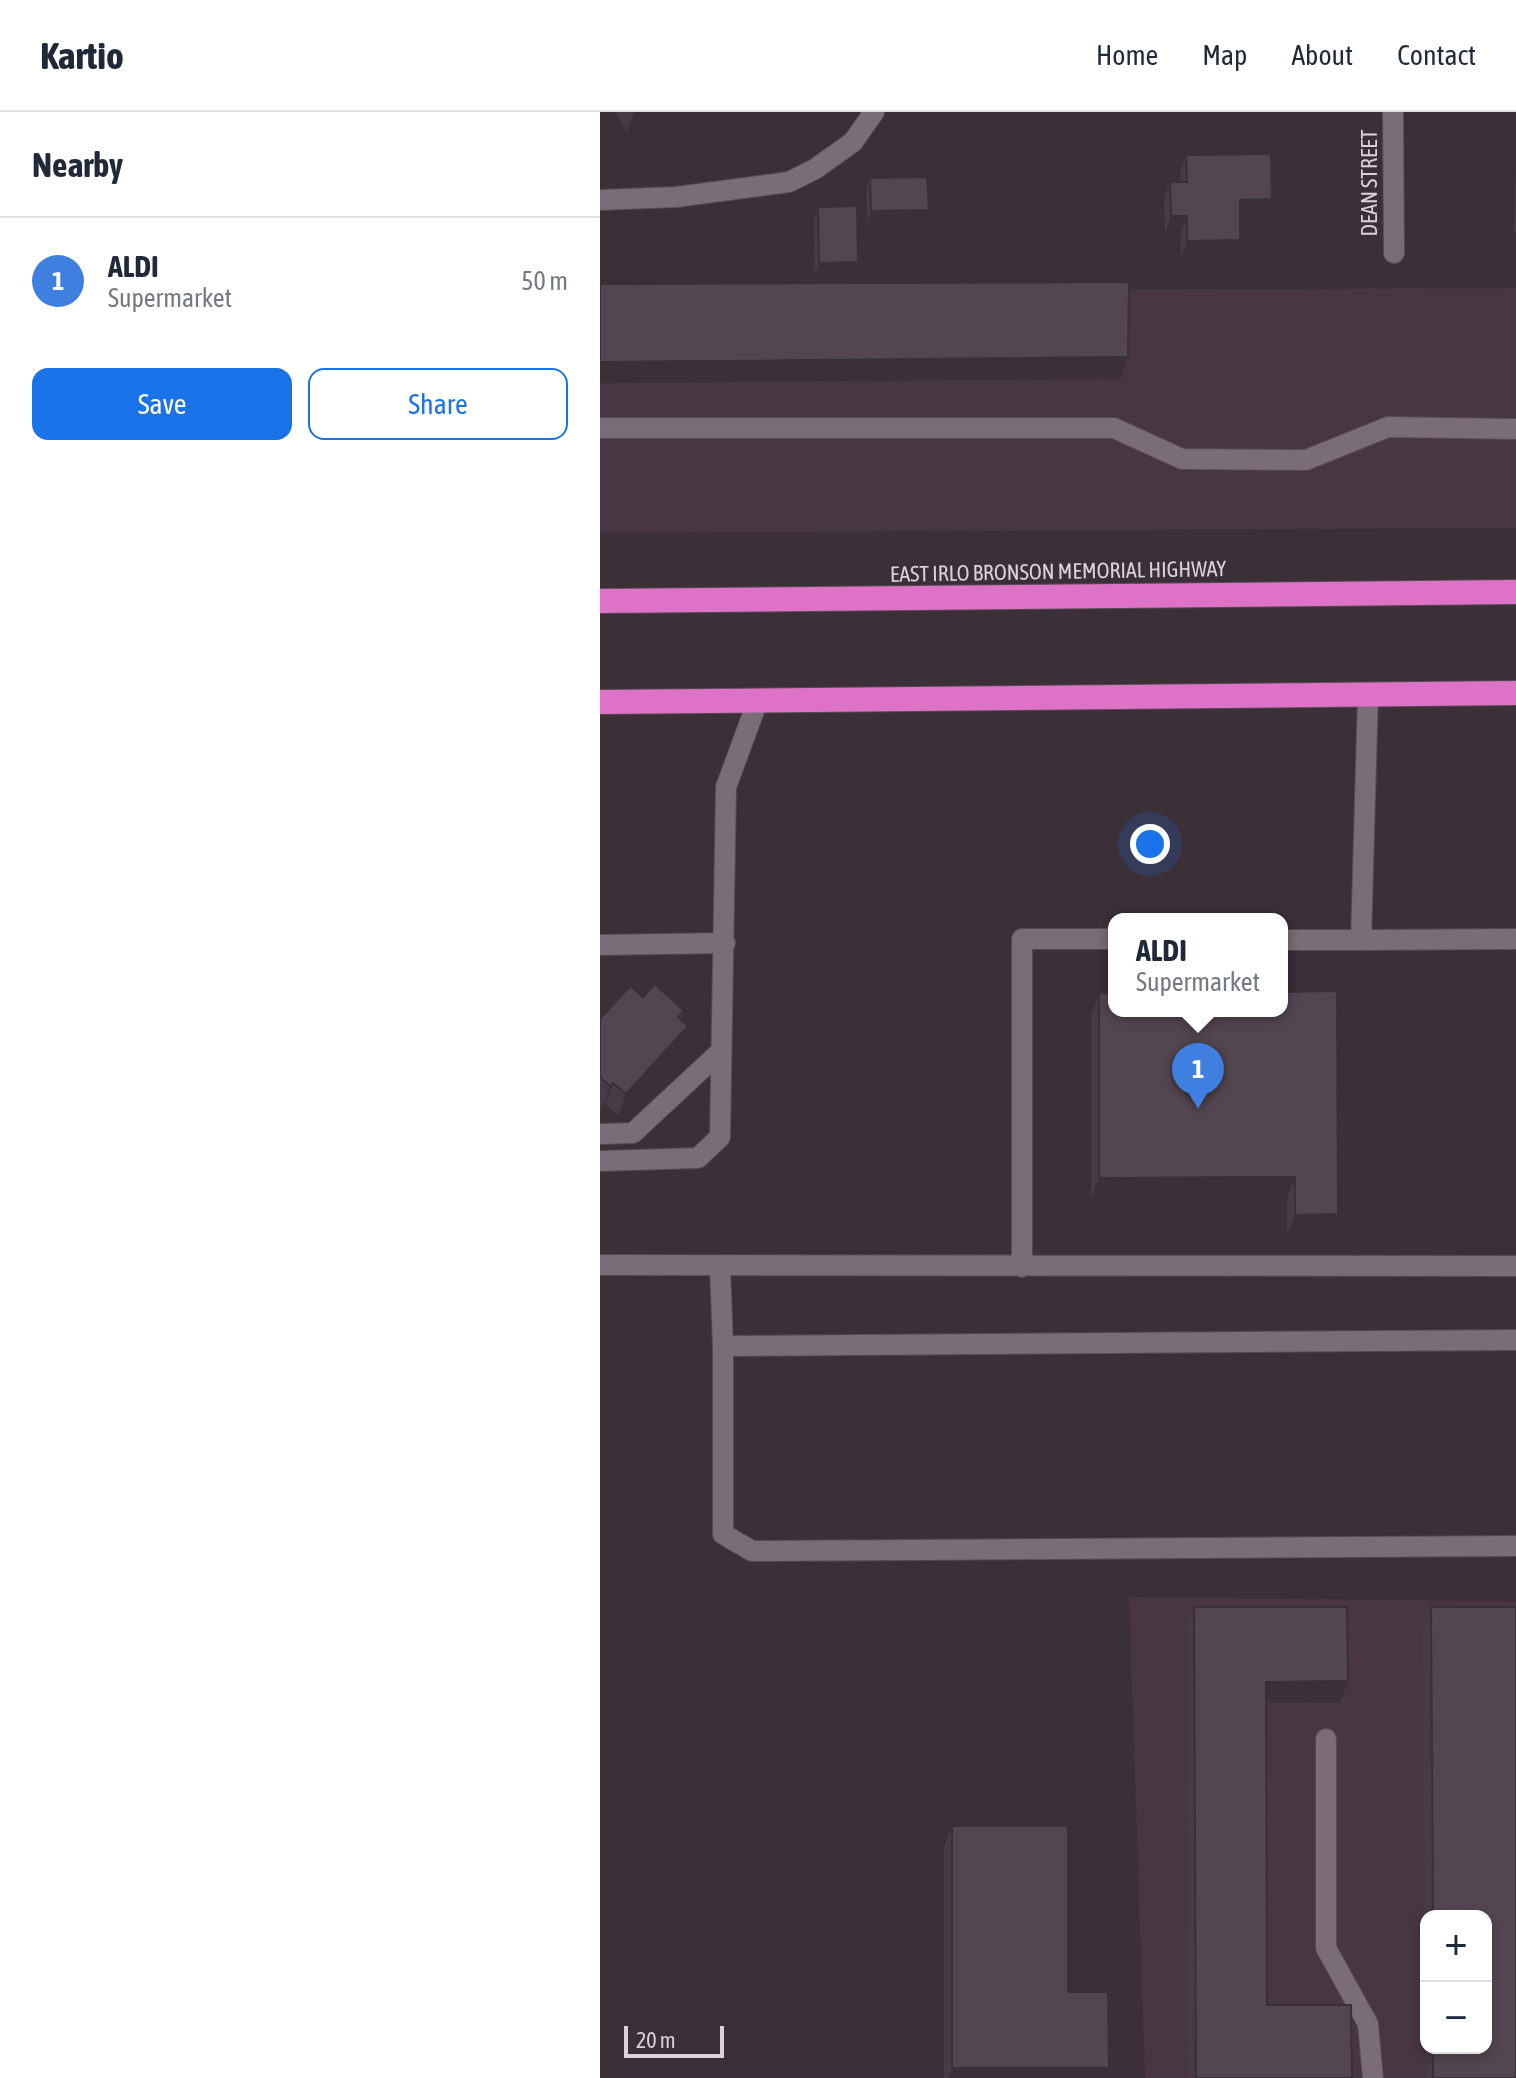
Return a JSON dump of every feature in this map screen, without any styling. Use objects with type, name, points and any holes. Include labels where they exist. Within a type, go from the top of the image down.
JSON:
[{"type":"highway","name":"EAST IRLO BRONSON MEMORIAL HIGHWAY","points":[[600,601],[1516,592]]},
{"type":"highway","points":[[600,702],[1516,693]]},
{"type":"street","points":[[600,200],[676,197],[789,182],[815,169],[853,142],[874,112]]},
{"type":"street","name":"DEAN STREET","points":[[1393,112],[1394,253]]},
{"type":"street","points":[[600,428],[1114,428],[1182,459],[1306,460],[1388,427],[1516,429]]},
{"type":"street","points":[[1361,940],[1368,694]]},
{"type":"street","points":[[600,1161],[698,1158],[720,1137],[726,787],[758,700]]},
{"type":"street","points":[[1022,1267],[1022,939],[1108,939]]},
{"type":"street","points":[[1288,940],[1516,939]]},
{"type":"street","points":[[600,945],[725,943]]},
{"type":"street","points":[[600,1134],[633,1133],[720,1052]]},
{"type":"street","points":[[600,1265],[1516,1266]]},
{"type":"street","points":[[720,1267],[723,1534],[752,1551],[1516,1546]]},
{"type":"street","points":[[723,1346],[1516,1340]]},
{"type":"street","points":[[1326,1739],[1326,1948],[1368,2024],[1373,2078]]},
{"type":"shaded area","points":[[1516,288],[1516,528],[600,533],[600,292]]},
{"type":"shaded area","points":[[1129,1597],[1516,1601],[1516,2078],[1145,2078]]},
{"type":"building","points":[[1271,154],[1272,199],[1240,200],[1240,240],[1187,241],[1187,216],[1171,216],[1170,182],[1187,182],[1186,155]]},
{"type":"building","points":[[927,177],[929,210],[871,211],[870,178]]},
{"type":"building","points":[[857,206],[858,262],[819,263],[818,207]]},
{"type":"building","points":[[1129,282],[1128,357],[600,362],[600,284]]},
{"type":"building","points":[[655,984],[684,1011],[678,1017],[688,1026],[626,1094],[600,1077],[600,1019],[630,986],[643,997]]},
{"type":"building","points":[[1337,991],[1338,1214],[1295,1215],[1295,1177],[1099,1178],[1099,993],[1108,993],[1108,1017],[1288,1017],[1288,992]]},
{"type":"building","points":[[1194,1607],[1347,1607],[1348,1681],[1266,1682],[1267,2005],[1351,2005],[1352,2078],[1196,2078]]},
{"type":"building","points":[[1431,1607],[1516,1607],[1516,2078],[1433,2078],[1433,2054],[1492,2054],[1492,1910],[1433,1910]]},
{"type":"building","points":[[952,1826],[1068,1826],[1068,1992],[1108,1992],[1109,2068],[952,2068]]},
{"type":"place","name":"ALDI","points":[[1198,1109]]}]
